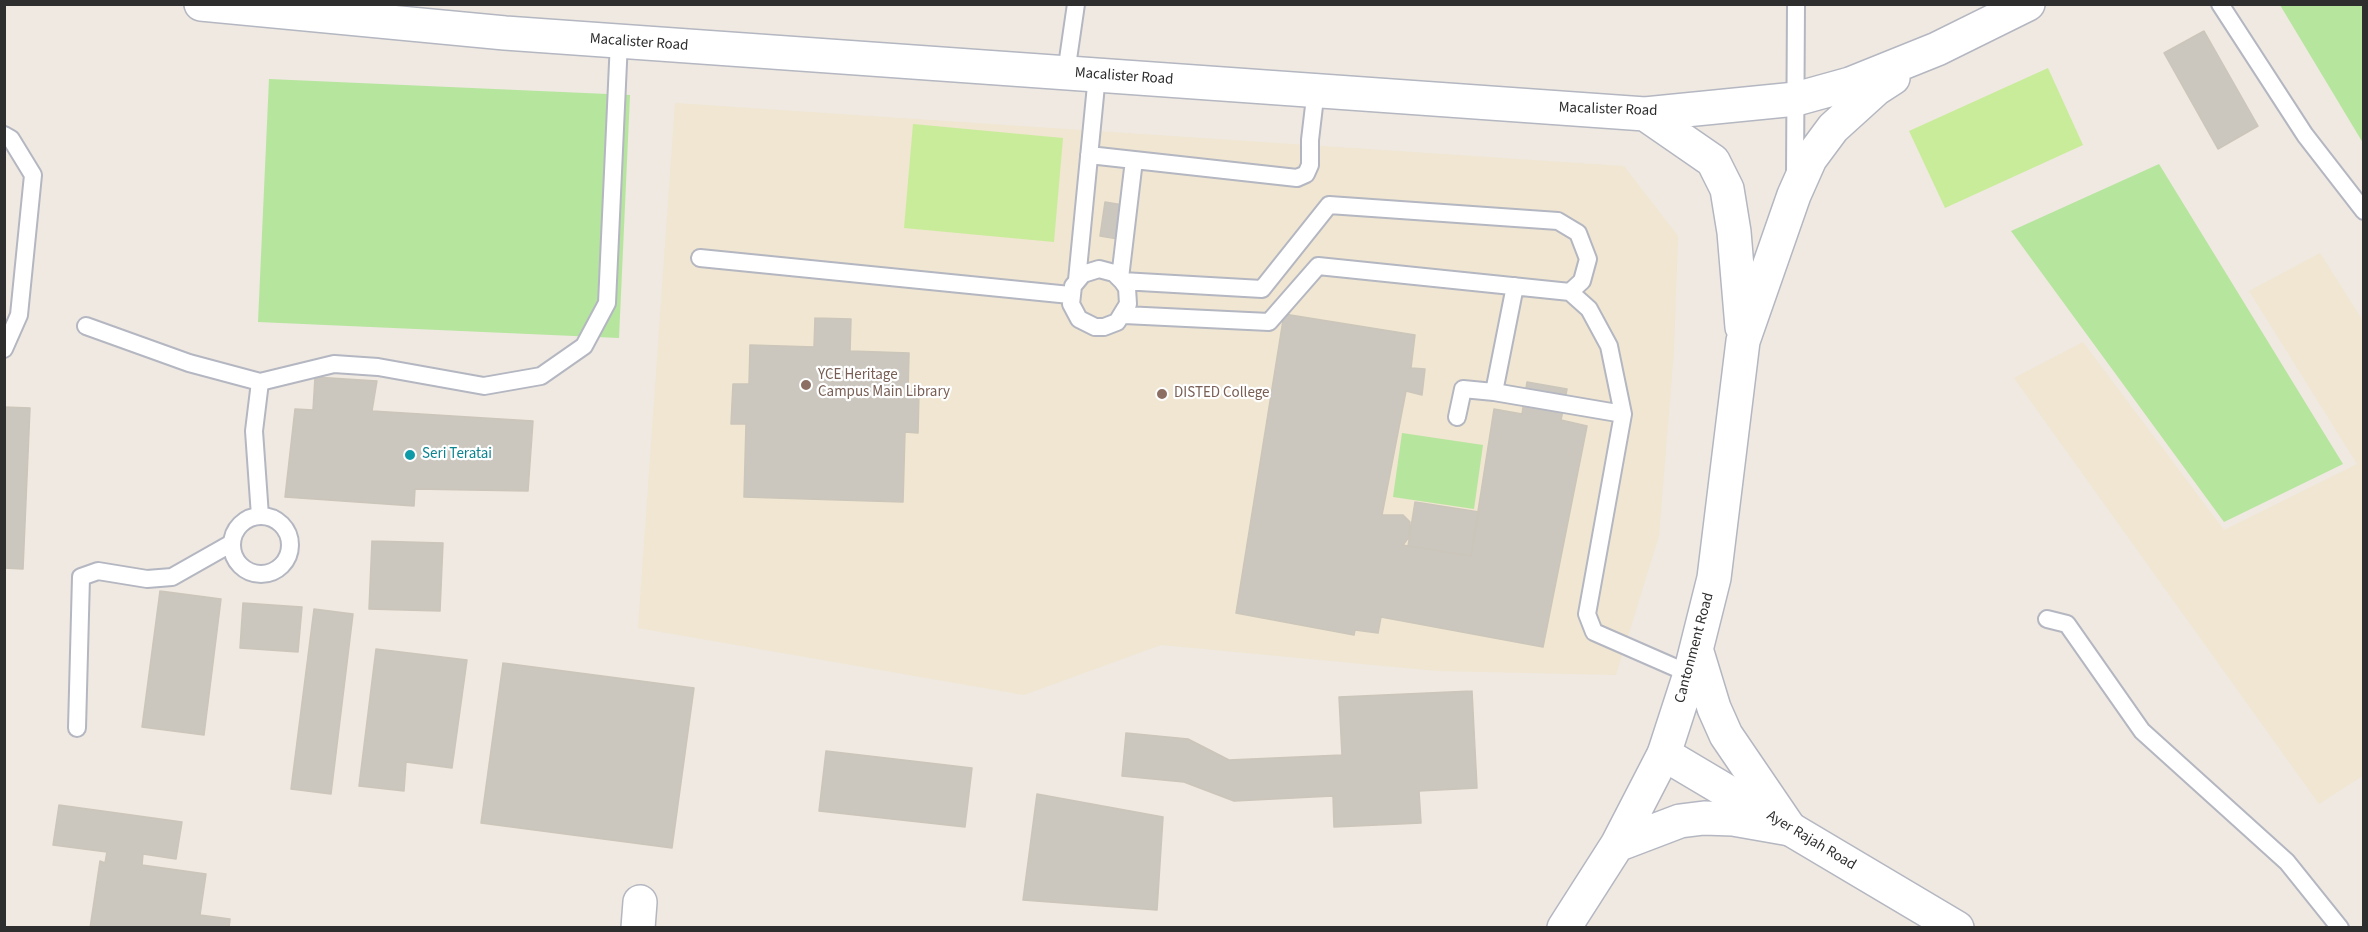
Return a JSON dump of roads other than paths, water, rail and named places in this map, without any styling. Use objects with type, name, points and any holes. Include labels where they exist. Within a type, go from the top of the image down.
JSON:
[{"type":"main road","name":"Macalister Road","points":[[201,4],[619,41],[1645,114],[1796,99],[1850,84],[1937,49],[2028,4]]},
{"type":"main road","points":[[1743,341],[1794,195],[1810,159],[1833,128],[1876,89],[1937,49]]},
{"type":"main road","points":[[1645,114],[1713,161],[1727,189],[1734,232],[1743,341]]},
{"type":"main road","name":"Cantonment Road","points":[[1564,927],[1617,845],[1664,754],[1694,663],[1714,578],[1743,341]]},
{"type":"main road","points":[[1694,663],[1726,735],[1791,829]]},
{"type":"main road","name":"Ayer Rajah Road","points":[[1664,754],[1957,927]]},
{"type":"main road","points":[[1617,845],[1680,821],[1704,818],[1733,819],[1791,829]]},
{"type":"lane","points":[[1076,4],[1089,155],[1074,287],[1074,312],[1087,324],[1104,327],[1117,322],[1124,315],[1129,296],[1121,279],[1134,160]]},
{"type":"lane","points":[[1794,195],[1796,4]]},
{"type":"lane","points":[[2220,4],[2305,135],[2364,211]]},
{"type":"lane","points":[[86,326],[189,363],[260,381],[334,364],[378,367],[484,386],[541,376],[584,346],[607,303],[619,41]]},
{"type":"lane","points":[[1089,155],[1297,178],[1306,174],[1310,165],[1310,140],[1316,89]]},
{"type":"lane","points":[[4,135],[11,138],[33,175],[19,315],[4,349]]},
{"type":"lane","points":[[700,258],[1074,287],[1099,269],[1107,270],[1121,279],[1262,289],[1329,205],[1558,221],[1578,233],[1588,259],[1582,281],[1570,291]]},
{"type":"lane","points":[[1124,315],[1269,322],[1318,266],[1570,291],[1589,309],[1609,346],[1623,414],[1587,614],[1594,632],[1694,663]]},
{"type":"lane","points":[[1494,392],[1515,286]]},
{"type":"lane","points":[[260,381],[254,431],[260,516]]},
{"type":"lane","points":[[1457,417],[1463,390],[1494,392],[1623,414]]},
{"type":"lane","points":[[260,516],[270,517],[286,528],[290,548],[282,565],[264,573],[245,569],[238,562],[232,543],[238,527],[260,516]]},
{"type":"lane","points":[[77,728],[81,577],[98,571],[147,579],[172,577],[232,543]]},
{"type":"lane","points":[[2047,619],[2067,624],[2142,731],[2287,862],[2340,927]]},
{"type":"place","name":"YCE Heritage Campus Main Library","points":[[806,385]]},
{"type":"place","name":"DISTED College","points":[[1162,394]]},
{"type":"place","name":"Seri Teratai","points":[[410,455]]}]
